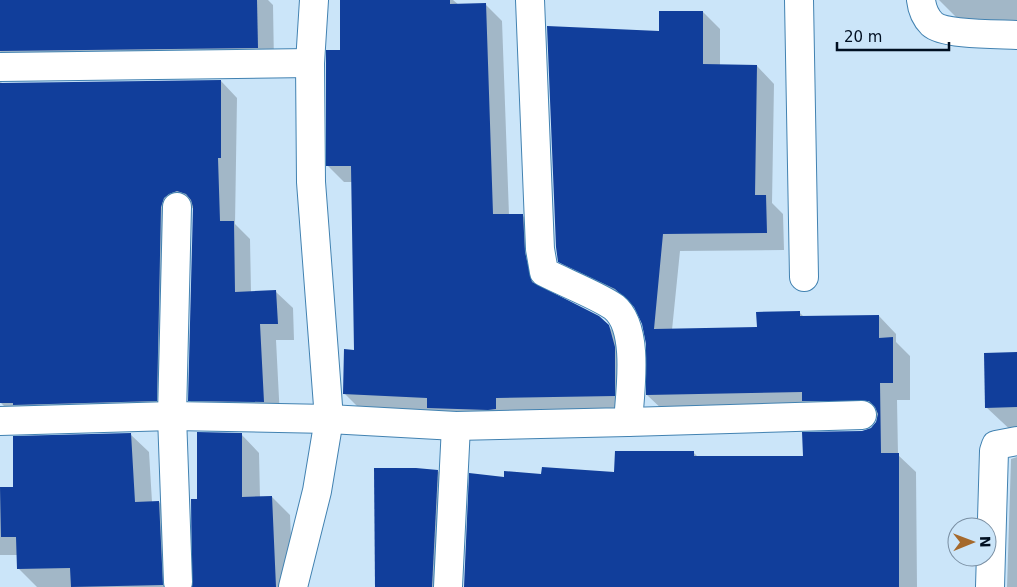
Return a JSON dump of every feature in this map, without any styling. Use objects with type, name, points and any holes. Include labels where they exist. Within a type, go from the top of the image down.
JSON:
[{"type":"street","points":[[294,587],[317,491],[329,419],[311,182],[310,63],[314,0]]},
{"type":"street","points":[[530,0],[540,249],[544,272],[614,308],[627,328],[632,354],[628,422]]},
{"type":"street","points":[[799,0],[804,277]]},
{"type":"street","points":[[921,0],[923,11],[934,26],[950,30],[1017,35]]},
{"type":"street","points":[[0,67],[310,63]]},
{"type":"street","points":[[177,207],[172,416],[178,582]]},
{"type":"street","points":[[0,421],[172,416],[329,419],[456,426],[862,414]]},
{"type":"street","points":[[448,587],[456,426]]},
{"type":"street","points":[[990,587],[994,450],[1001,443],[1017,441]]},
{"type":"building","points":[[0,0],[257,0],[258,48],[0,51]]},
{"type":"building","points":[[340,0],[450,0],[450,4],[486,3],[493,214],[523,214],[525,252],[532,282],[599,316],[609,325],[615,347],[615,396],[496,398],[496,409],[488,410],[427,408],[427,398],[343,394],[344,349],[354,350],[351,166],[326,166],[326,50],[340,50]]},
{"type":"building","points":[[659,11],[703,11],[703,64],[757,65],[755,195],[766,195],[767,233],[663,234],[654,329],[757,327],[756,312],[800,311],[800,316],[879,315],[879,338],[893,337],[893,383],[880,383],[881,453],[899,453],[899,587],[464,587],[469,473],[504,477],[504,471],[541,474],[542,467],[614,472],[615,451],[694,451],[694,456],[803,456],[802,432],[862,431],[871,428],[876,422],[878,414],[875,407],[869,401],[802,401],[802,392],[646,395],[646,344],[642,324],[634,307],[615,289],[558,262],[547,26],[659,31]]},
{"type":"building","points":[[221,80],[221,158],[218,158],[220,221],[234,221],[235,292],[276,290],[278,324],[260,324],[264,402],[188,401],[193,207],[191,200],[186,194],[177,191],[164,198],[161,207],[157,401],[13,405],[13,403],[0,403],[0,83]]},
{"type":"building","points":[[1017,352],[1017,407],[985,408],[984,353]]},
{"type":"building","points":[[197,432],[242,433],[242,497],[272,496],[276,587],[192,587],[191,499],[197,499]]},
{"type":"building","points":[[131,433],[135,502],[159,501],[163,585],[71,587],[70,568],[17,569],[16,537],[1,537],[0,487],[13,487],[13,436]]},
{"type":"building","points":[[374,468],[438,470],[432,587],[375,587]]}]
